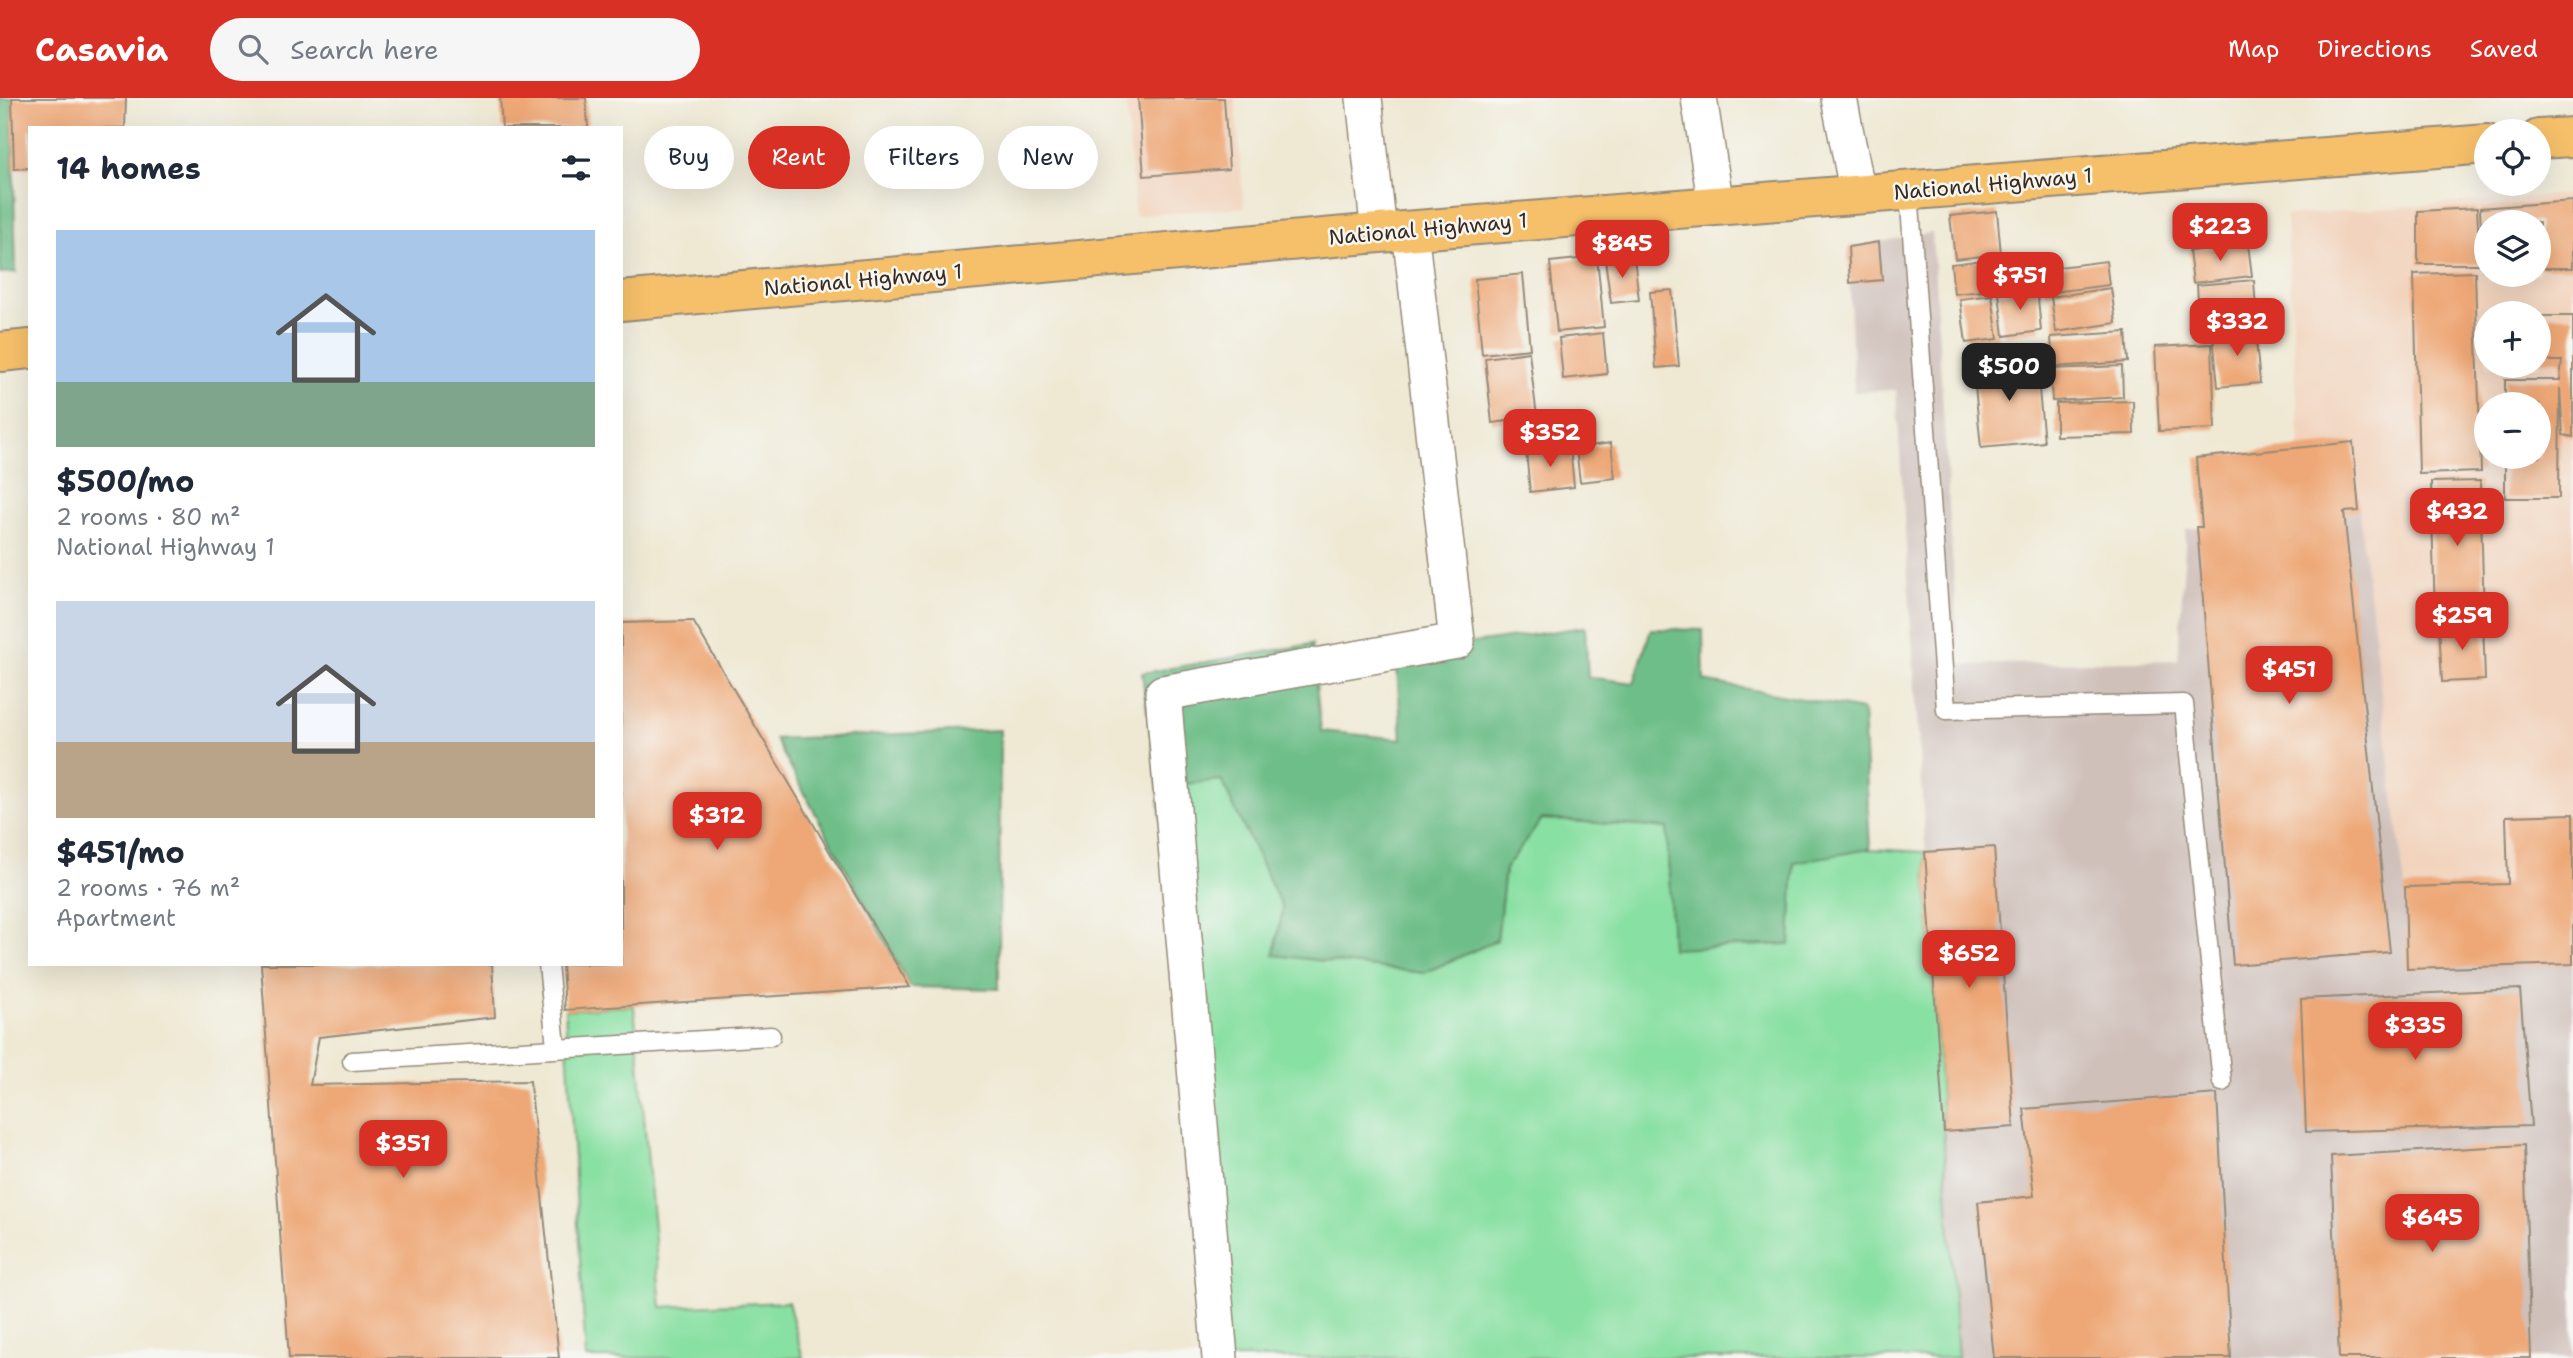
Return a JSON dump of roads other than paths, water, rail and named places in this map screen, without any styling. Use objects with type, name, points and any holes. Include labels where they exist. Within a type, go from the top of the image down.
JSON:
[{"type":"highway","points":[[2551,138],[2573,137]]},
{"type":"highway","name":"National Highway 1","points":[[623,301],[1394,231],[2474,145]]},
{"type":"highway","points":[[0,352],[28,349]]},
{"type":"street","points":[[1220,1358],[1163,693],[1457,641],[1394,231],[1364,98]]},
{"type":"street","points":[[1699,98],[1716,206]]},
{"type":"street","points":[[1839,98],[1858,194]]},
{"type":"lane","points":[[1909,191],[1946,709],[2184,704],[2222,1082]]},
{"type":"lane","points":[[548,966],[556,1047]]},
{"type":"lane","points":[[352,1061],[771,1036]]}]
